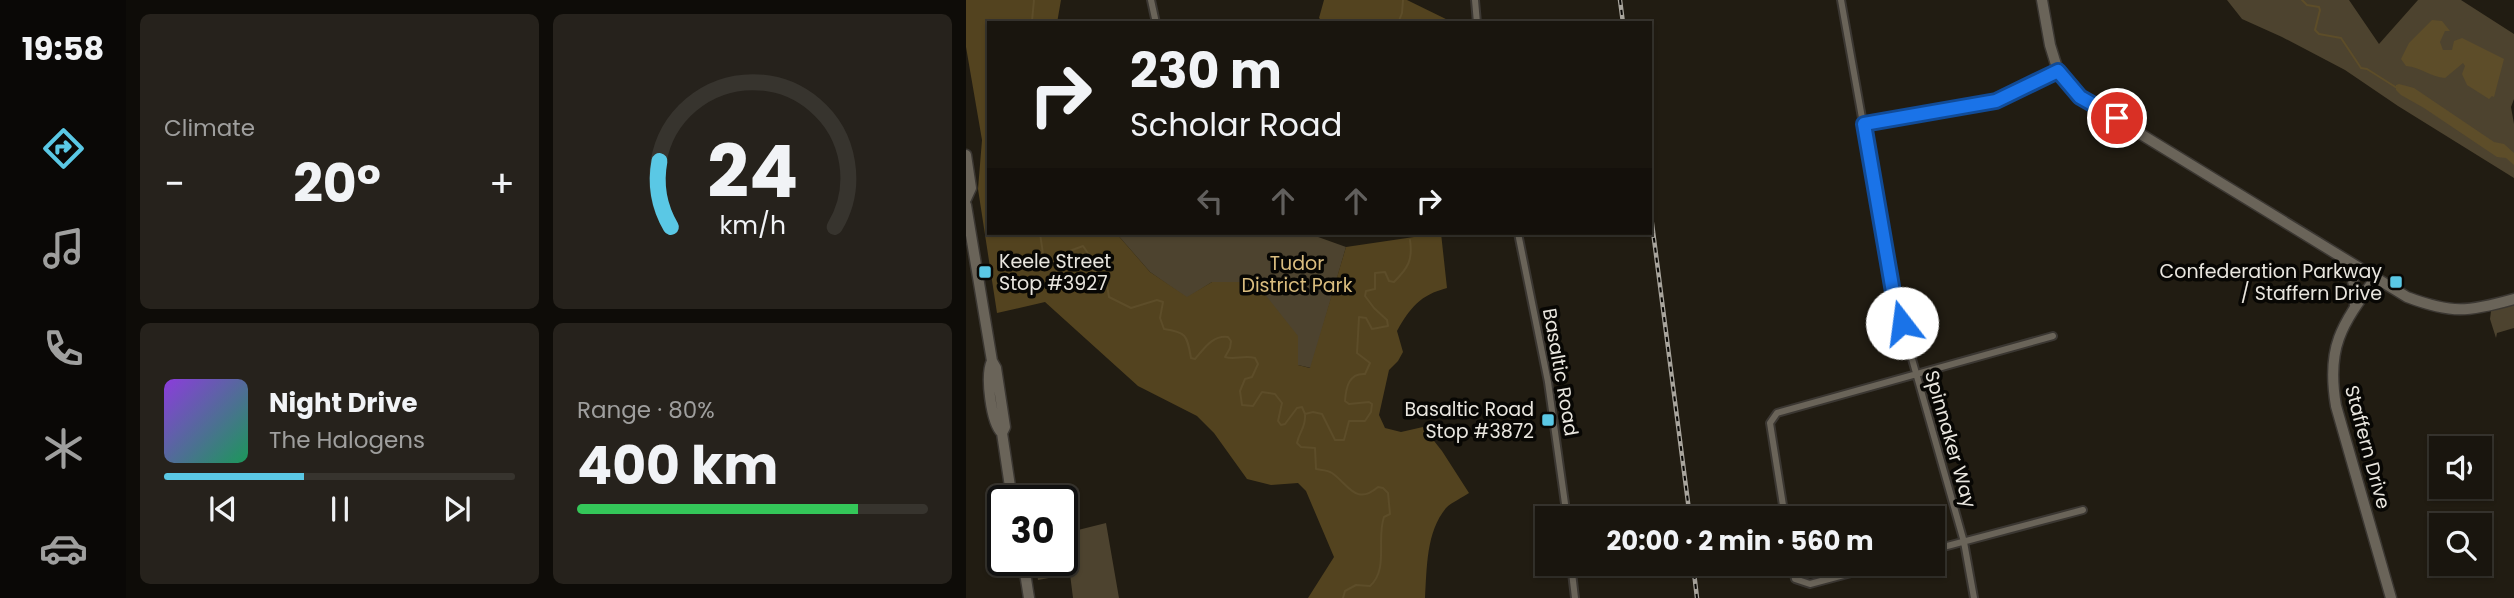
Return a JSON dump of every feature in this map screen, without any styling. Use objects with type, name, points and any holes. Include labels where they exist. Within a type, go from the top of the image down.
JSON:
[{"type":"street","points":[[1151,0],[1156,21]]},
{"type":"street","points":[[1475,0],[1476,21]]},
{"type":"street","name":"Spinnaker Way","points":[[1841,0],[1893,292],[1964,542],[1973,598]]},
{"type":"street","points":[[2042,0],[2050,46],[2058,71],[2080,97],[2407,297],[2450,310],[2475,310],[2514,299]]},
{"type":"street","points":[[1864,124],[1996,101],[2058,71]]},
{"type":"street","points":[[966,155],[971,188],[966,199]]},
{"type":"street","points":[[966,205],[992,361],[988,370],[992,404],[996,428],[1002,433],[1010,485]]},
{"type":"street","name":"Basaltic Road","points":[[1518,235],[1548,382],[1565,506]]},
{"type":"street","points":[[2344,259],[2352,274],[2357,294],[2354,307]]},
{"type":"street","name":"Staffern Drive","points":[[2375,279],[2354,307],[2336,340],[2332,378],[2336,406],[2391,598]]},
{"type":"street","points":[[1783,506],[1770,423],[1772,417],[1784,410],[2053,336]]},
{"type":"street","points":[[1945,547],[2083,510]]},
{"type":"street","points":[[1026,576],[1029,598]]},
{"type":"street","points":[[1572,576],[1575,598]]},
{"type":"street","points":[[1794,576],[1795,579],[1810,584],[1840,576]]},
{"type":"green space","points":[[2227,0],[2349,0],[2379,44],[2418,0],[2461,0],[2514,34],[2514,99],[2511,107],[2514,124],[2514,178],[2345,70],[2242,19]]},
{"type":"green space","name":"Tudor District Park","points":[[1118,235],[1313,235],[1346,247],[1311,368],[1298,365],[1212,282],[1187,298],[1150,272]]},
{"type":"green space","points":[[2514,304],[2514,328],[2497,333],[2496,338],[2490,319],[2491,311]]},
{"type":"green space","points":[[1106,523],[1119,598],[1073,598],[1070,576],[1078,576],[1078,530]]},
{"type":"green space","points":[[1037,576],[1059,576],[1038,580]]},
{"type":"shaded area","points":[[966,0],[1061,0],[1057,21],[987,21],[987,235],[1118,235],[1150,272],[1187,297],[1212,282],[1255,282],[1298,336],[1298,365],[1310,368],[1346,247],[1441,235],[1447,288],[1430,294],[1417,304],[1397,331],[1403,352],[1389,370],[1379,415],[1385,428],[1401,432],[1423,427],[1469,493],[1446,508],[1439,518],[1431,539],[1425,598],[1308,598],[1334,557],[1306,491],[1298,483],[1271,485],[1247,479],[1214,433],[1197,416],[1138,386],[1045,302],[997,313],[978,189],[982,140],[966,47]]},
{"type":"shaded area","points":[[1324,0],[1407,0],[1450,21],[1322,21],[1319,18]]},
{"type":"shaded area","points":[[2432,20],[2442,21],[2450,31],[2445,31],[2440,42],[2443,50],[2452,50],[2454,41],[2462,38],[2504,59],[2494,97],[2489,99],[2467,85],[2462,74],[2465,66],[2463,63],[2445,78],[2406,66],[2401,59],[2409,43]]},
{"type":"shaded area","points":[[2396,85],[2414,88],[2494,142],[2504,144],[2514,153],[2514,165],[2506,158],[2497,157],[2401,95],[2396,90]]},
{"type":"waterway","points":[[1032,21],[1034,0]]},
{"type":"waterway","points":[[1399,21],[1403,0]]},
{"type":"waterway","points":[[2302,0],[2307,5],[2319,7],[2315,30],[2319,34],[2341,38],[2361,68],[2397,88]]},
{"type":"waterway","points":[[1040,235],[1044,261],[1060,263],[1067,252],[1083,246],[1092,259],[1093,271],[1105,273],[1109,297],[1131,308],[1157,300],[1163,302],[1160,318],[1164,329],[1185,336],[1191,358],[1195,359],[1209,344],[1222,337],[1228,337],[1231,341],[1225,357],[1255,358],[1258,364],[1252,377],[1245,379],[1240,391],[1242,405],[1253,406],[1262,392],[1275,394],[1282,403],[1278,421],[1281,425],[1285,424],[1297,408],[1302,407],[1305,414],[1322,414],[1335,440],[1344,440],[1349,421],[1365,421],[1371,412],[1372,404],[1369,402],[1349,404],[1345,401],[1349,382],[1355,376],[1365,374],[1370,363],[1357,353],[1359,317],[1366,318],[1372,329],[1388,326],[1387,320],[1365,296],[1366,291],[1375,289],[1375,273],[1385,272],[1389,281],[1394,282],[1399,277],[1410,258],[1410,240]]},
{"type":"waterway","points":[[1305,415],[1297,443],[1301,447],[1315,448],[1316,469],[1330,472],[1358,494],[1364,495],[1378,487],[1388,493],[1390,514],[1384,517],[1382,526],[1381,562],[1376,579],[1370,586],[1356,585],[1345,591],[1343,598]]},
{"type":"railway","points":[[1620,0],[1623,21]]},
{"type":"railway","points":[[1652,224],[1688,506]]},
{"type":"railway","points":[[1694,576],[1697,598]]},
{"type":"place","name":"Keele Street Stop #3927","points":[[985,272]]},
{"type":"place","name":"Confederation Parkway / Staffern Drive","points":[[2396,282]]},
{"type":"place","name":"Basaltic Road Stop #3872","points":[[1548,420]]},
{"type":"route","points":[[1902,323],[1893,292],[1864,124],[1996,101],[2058,71],[2080,97],[2117,118]]}]
